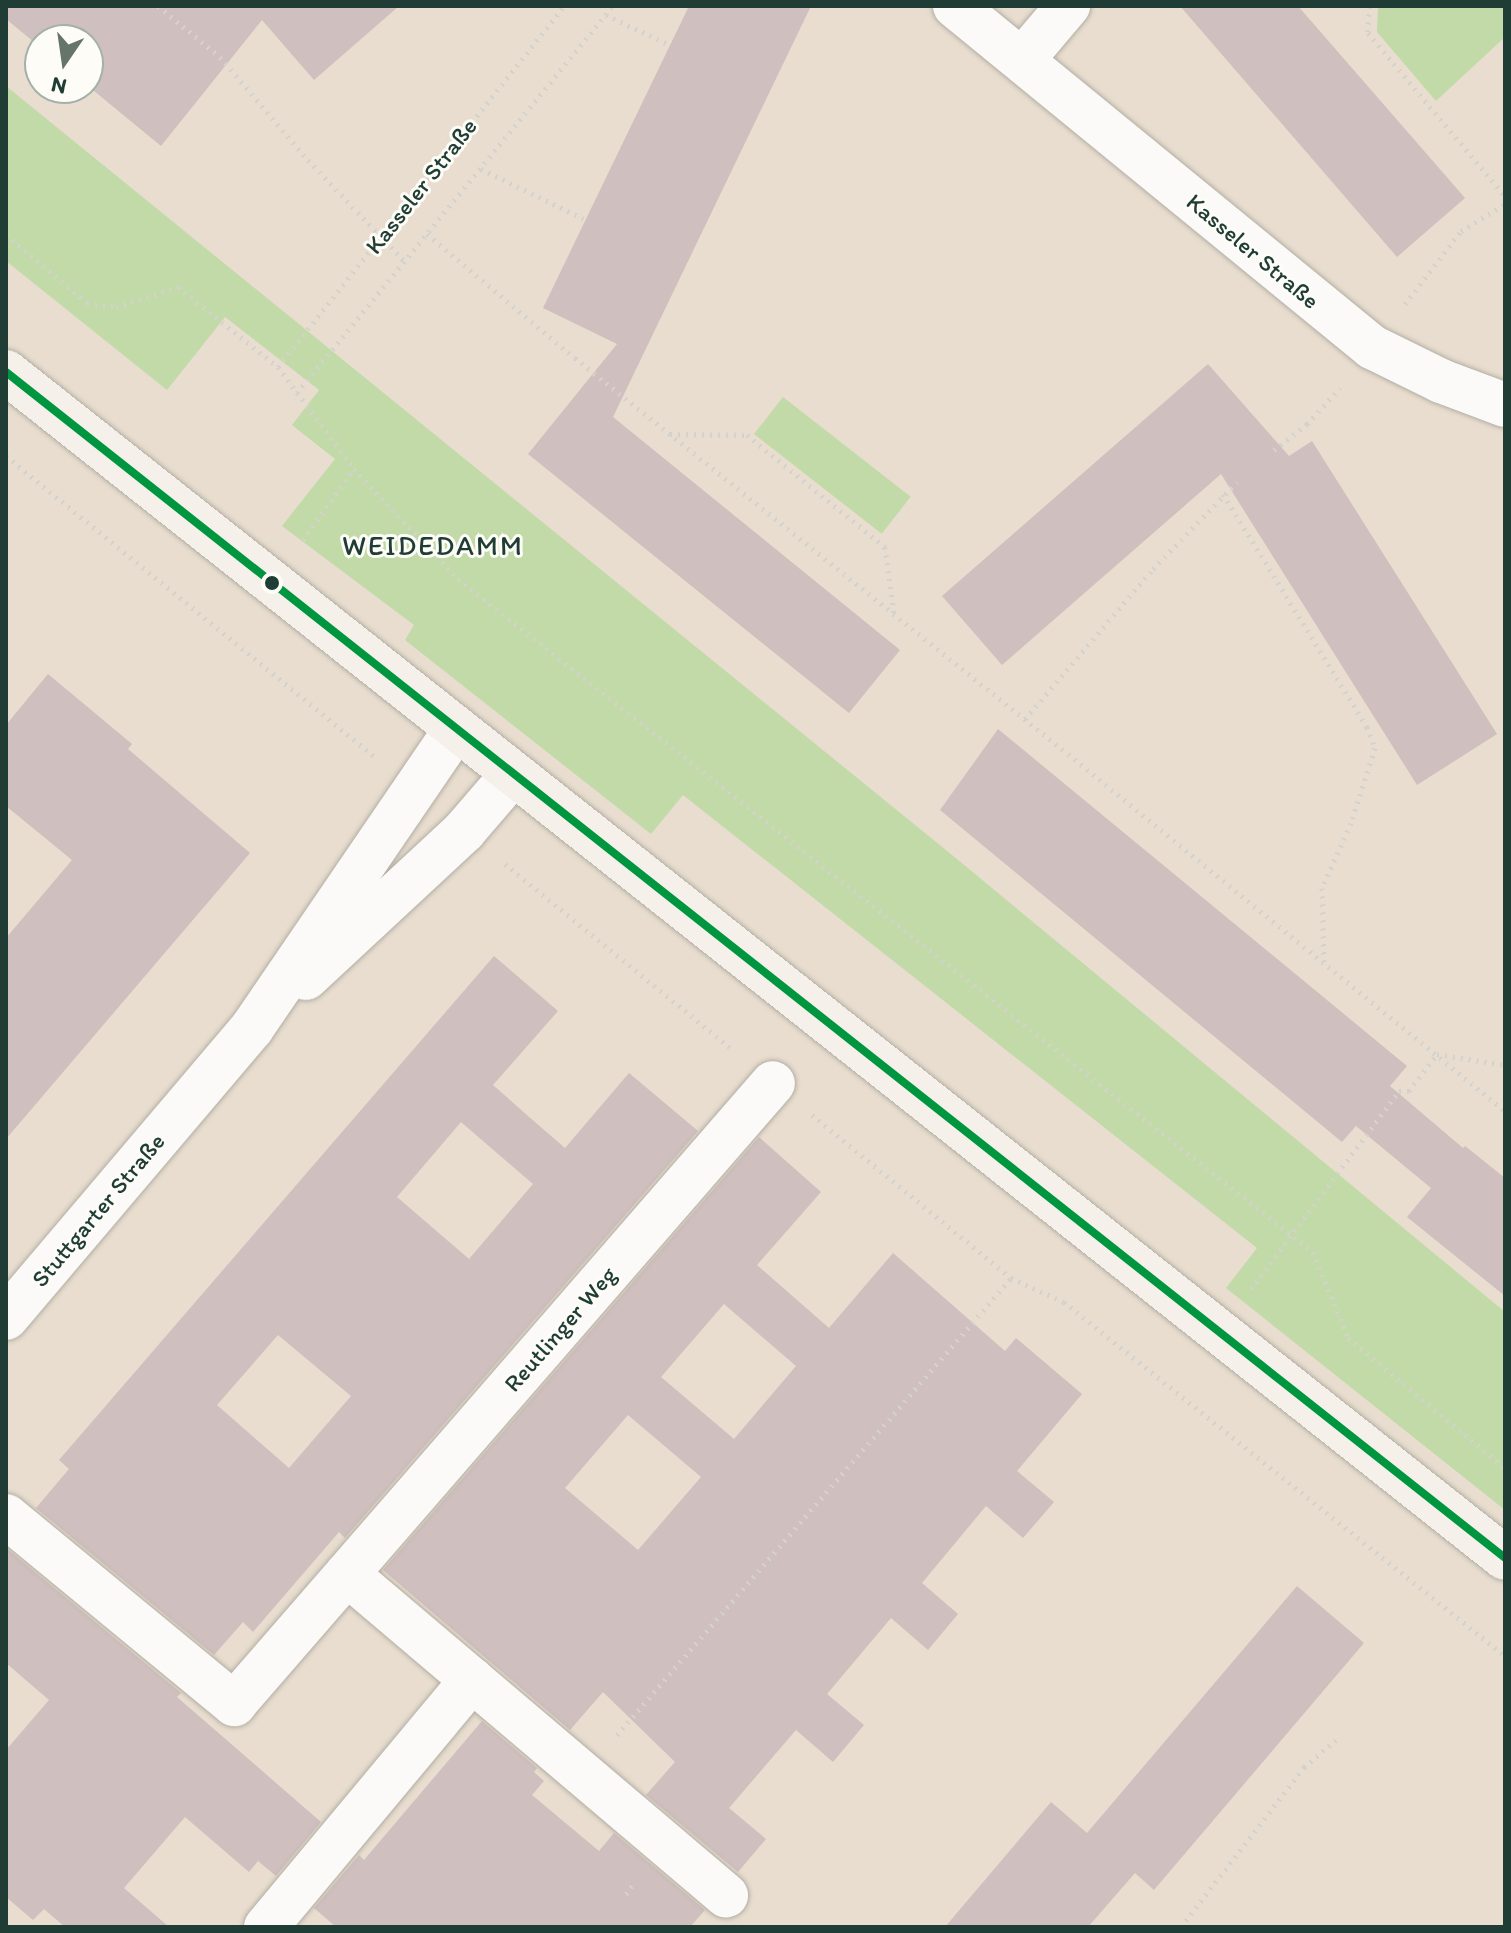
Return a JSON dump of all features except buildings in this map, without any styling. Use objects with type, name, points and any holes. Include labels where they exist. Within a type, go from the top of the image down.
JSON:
[{"type":"street","name":"Kasseler Straße","points":[[955,6],[1372,347],[1441,381],[1505,405]]},
{"type":"street","points":[[1023,59],[1068,6]]},
{"type":"street","points":[[6,372],[1505,1558]]},
{"type":"street","name":"Stuttgarter Straße","points":[[6,1318],[252,1028],[456,729]]},
{"type":"street","name":"Stuttgarter Straße","points":[[252,1028],[464,831],[513,774]]},
{"type":"street","name":"Reutlinger Weg","points":[[6,1516],[234,1704],[773,1083]]},
{"type":"street","points":[[347,1574],[726,1895]]},
{"type":"street","points":[[266,1927],[472,1680]]},
{"type":"path","points":[[158,6],[220,57],[405,262]]},
{"type":"path","name":"Kasseler Straße","points":[[278,367],[564,6]]},
{"type":"path","points":[[297,393],[613,6]]},
{"type":"path","points":[[1369,6],[1368,33],[1505,196]]},
{"type":"path","points":[[606,15],[670,45]]},
{"type":"path","points":[[481,169],[586,220]]},
{"type":"path","points":[[1274,450],[1307,424],[1372,347],[1461,231],[1505,204]]},
{"type":"path","points":[[427,234],[1505,1111]]},
{"type":"path","points":[[6,235],[87,303],[116,307],[178,287],[278,367],[354,469],[458,579],[1313,1252],[1348,1338],[1505,1468]]},
{"type":"path","points":[[670,434],[747,435],[885,547],[894,614]]},
{"type":"path","points":[[273,582],[354,469]]},
{"type":"path","points":[[1025,719],[1153,569],[1237,482]]},
{"type":"path","points":[[1223,494],[1367,727],[1375,748],[1351,823],[1322,888],[1325,963]]},
{"type":"path","points":[[1218,1331],[1399,1091],[1409,1091],[1437,1054]]},
{"type":"path","points":[[1437,1054],[1505,1065]]},
{"type":"path","points":[[583,1774],[1011,1278]]},
{"type":"path","points":[[1181,1927],[1304,1767],[1336,1740]]},
{"type":"green space","points":[[1381,6],[1505,6],[1505,37],[1436,101],[1377,32],[1378,9]]},
{"type":"green space","points":[[6,86],[24,104],[28,104],[952,855],[1505,1312],[1505,1510],[1226,1288],[1257,1248],[683,795],[651,834],[405,640],[414,625],[282,526],[335,459],[292,425],[319,390],[225,317],[167,390],[6,261]]},
{"type":"green space","points":[[783,397],[911,497],[882,534],[754,434]]},
{"type":"transit line","points":[[6,372],[1505,1558]]},
{"type":"district","name":"WEIDEDAMM","points":[[433,545]]}]
